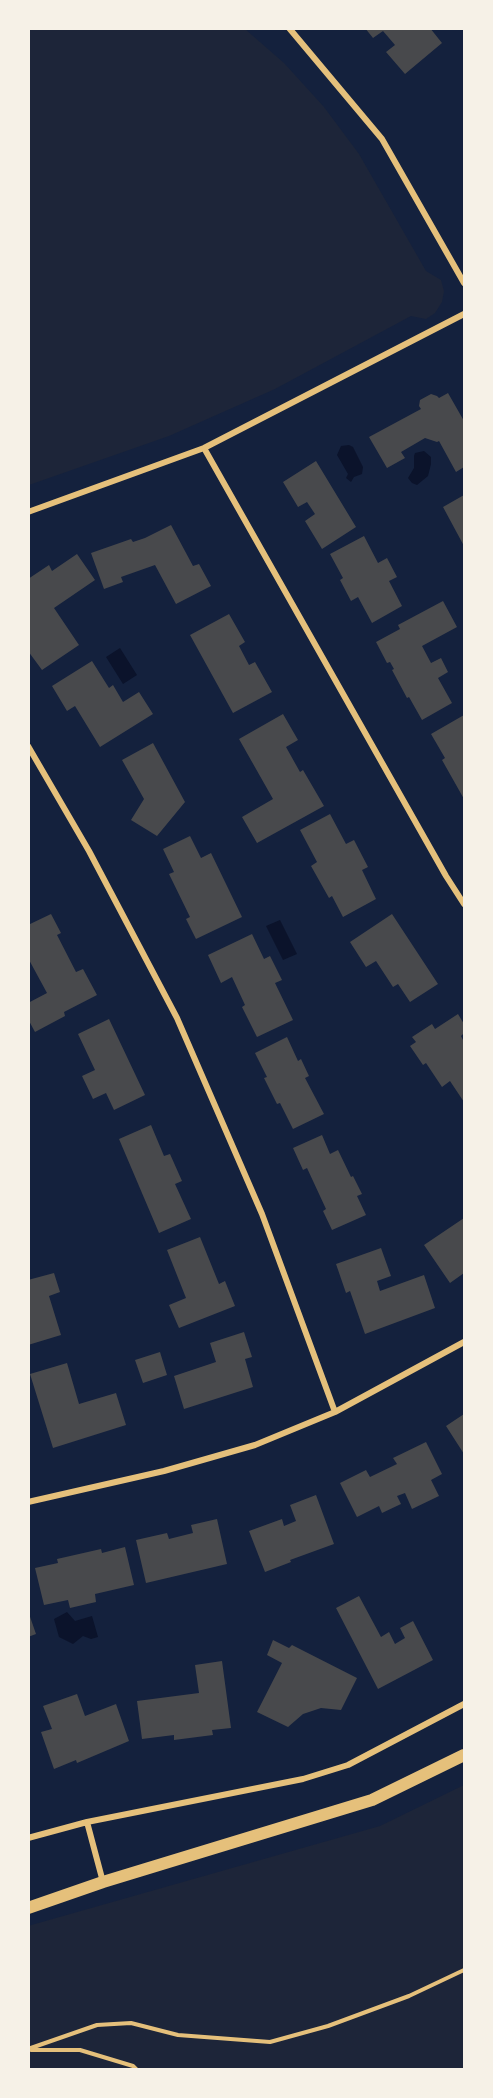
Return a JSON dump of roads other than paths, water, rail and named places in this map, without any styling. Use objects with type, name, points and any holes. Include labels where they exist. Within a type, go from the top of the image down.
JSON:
[{"type":"main road","points":[[28,1908],[103,1882],[372,1800],[465,1755]]},
{"type":"street","points":[[289,28],[382,139],[465,283]]},
{"type":"street","points":[[28,512],[204,448],[465,314]]},
{"type":"street","points":[[204,448],[446,876],[465,904]]},
{"type":"street","points":[[28,746],[89,851],[177,1018],[262,1214],[334,1412]]},
{"type":"street","points":[[28,1503],[164,1471],[255,1445],[334,1412],[465,1342]]},
{"type":"street","points":[[28,1838],[87,1822],[303,1779],[348,1765],[465,1704]]},
{"type":"street","points":[[87,1822],[103,1882]]}]
